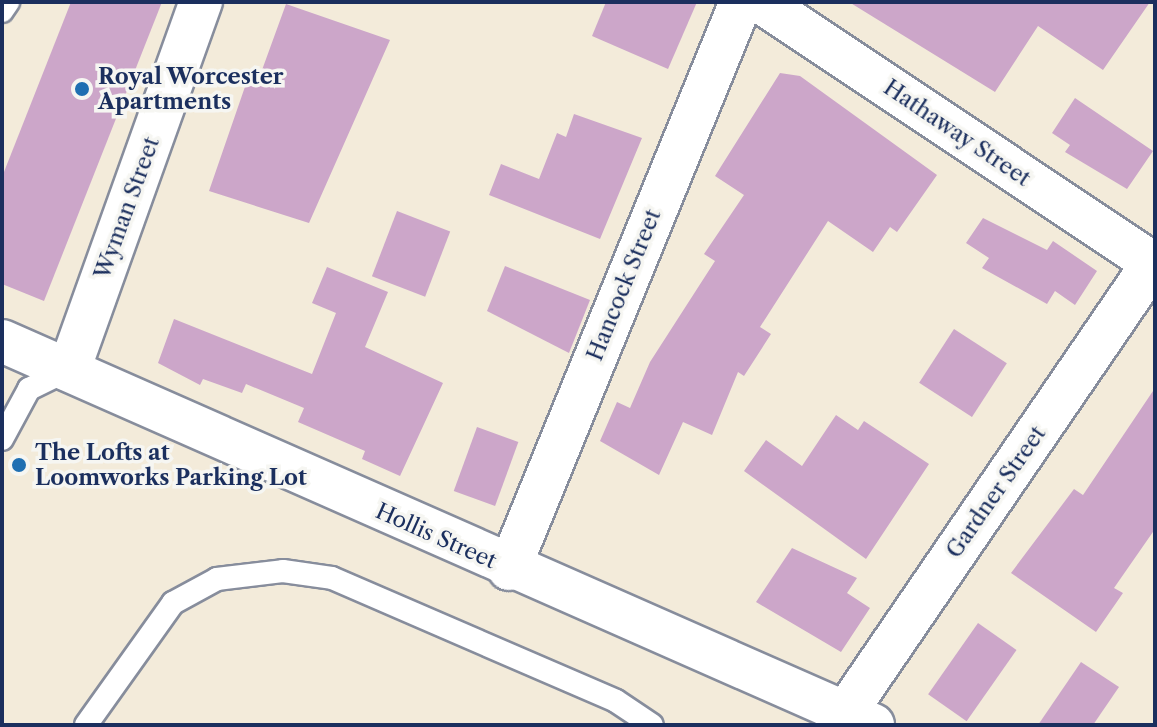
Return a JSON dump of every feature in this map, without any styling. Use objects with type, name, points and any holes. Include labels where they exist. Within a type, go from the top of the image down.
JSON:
[{"type":"street","name":"Wyman Street","points":[[69,370],[201,2]]},
{"type":"street","name":"Hancock Street","points":[[509,569],[741,2]]},
{"type":"street","name":"Hathaway Street","points":[[761,2],[1154,261]]},
{"type":"street","name":"Gardner Street","points":[[851,720],[1154,261]]},
{"type":"street","name":"Hollis Street","points":[[2,341],[851,720]]},
{"type":"lane","points":[[2,11],[8,2]]},
{"type":"lane","points":[[2,439],[29,389],[69,370]]},
{"type":"lane","points":[[86,725],[173,603],[217,579],[283,571],[332,578],[616,701],[652,725]]},
{"type":"building","name":"Royal Worcester Apartments","points":[[71,2],[162,2],[44,301],[2,284],[2,177]]},
{"type":"building","points":[[606,2],[697,2],[668,69],[592,36]]},
{"type":"building","points":[[849,2],[1150,2],[1103,70],[1038,26],[995,92]]},
{"type":"building","points":[[286,4],[390,40],[309,223],[209,191],[248,78],[258,81]]},
{"type":"building","points":[[780,73],[800,76],[937,175],[897,232],[890,227],[873,252],[828,221],[760,327],[771,334],[744,376],[738,372],[712,435],[683,422],[659,475],[600,441],[617,402],[630,408],[650,362],[715,261],[704,254],[744,195],[715,176]]},
{"type":"building","points":[[1075,98],[1153,151],[1127,189],[1065,152],[1070,145],[1052,133]]},
{"type":"building","points":[[574,114],[642,138],[600,239],[489,195],[501,164],[539,179],[557,133],[566,137]]},
{"type":"building","points":[[397,211],[450,231],[425,297],[372,276]]},
{"type":"building","points":[[983,218],[1047,250],[1053,241],[1097,271],[1075,305],[1055,291],[1047,304],[982,268],[989,258],[966,243]]},
{"type":"building","points":[[505,266],[590,300],[569,353],[487,311]]},
{"type":"building","points":[[327,267],[388,292],[365,347],[443,383],[400,476],[362,459],[365,451],[298,422],[304,408],[246,384],[242,393],[203,379],[200,385],[158,363],[174,319],[312,374],[336,313],[312,303]]},
{"type":"building","points":[[954,329],[1007,363],[972,417],[919,383]]},
{"type":"building","points":[[1155,388],[1155,529],[1114,588],[1123,593],[1096,632],[1011,573],[1074,489],[1083,495]]},
{"type":"building","points":[[836,415],[858,430],[864,421],[929,464],[866,559],[744,471],[766,440],[802,466]]},
{"type":"building","points":[[477,427],[518,442],[495,506],[454,491]]},
{"type":"building","points":[[792,548],[857,578],[847,593],[870,608],[841,652],[756,602]]},
{"type":"building","points":[[978,623],[1017,650],[967,721],[928,694]]},
{"type":"building","points":[[1081,662],[1119,687],[1093,725],[1038,725]]},
{"type":"place","name":"Royal Worcester Apartments","points":[[82,89]]},
{"type":"place","name":"The Lofts at Loomworks Parking Lot","points":[[19,465]]}]
